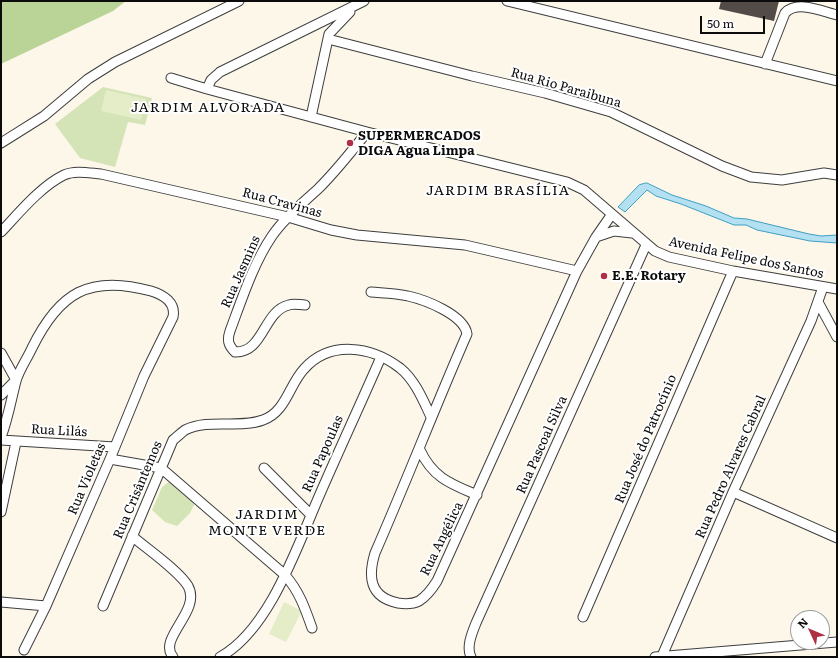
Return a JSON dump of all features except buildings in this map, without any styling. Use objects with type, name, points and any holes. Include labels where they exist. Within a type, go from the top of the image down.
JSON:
[{"type":"street","points":[[1,143],[44,116],[88,79],[115,62],[239,1]]},
{"type":"street","points":[[507,1],[837,81]]},
{"type":"street","points":[[207,89],[211,80],[220,72],[361,3]]},
{"type":"street","points":[[311,117],[329,36],[361,3]]},
{"type":"street","points":[[764,64],[785,13],[790,7],[798,5],[837,15]]},
{"type":"street","name":"Rua Rio Paraibuna","points":[[308,28],[323,27],[329,36],[472,76],[545,93],[611,112],[722,166],[751,177],[782,180],[824,173],[837,176]]},
{"type":"street","name":"Avenida Felipe dos Santos","points":[[171,78],[367,132],[567,182],[584,190],[646,245],[669,257],[733,271],[837,289]]},
{"type":"street","name":"Rua Jasmins","points":[[305,305],[290,304],[281,308],[272,316],[252,347],[243,352],[235,352],[230,347],[228,340],[257,263],[272,236],[288,216],[325,181],[367,132]]},
{"type":"street","name":"Rua Cravinas","points":[[1,232],[51,183],[64,175],[78,172],[101,174],[288,216],[331,230],[357,235],[465,245],[577,271]]},
{"type":"street","name":"Rua Angélica","points":[[371,292],[407,296],[423,300],[460,320],[466,327],[467,334],[431,416],[420,450],[375,553],[371,568],[372,583],[379,594],[388,601],[403,604],[417,602],[428,594],[437,581],[577,271],[596,237],[612,214]]},
{"type":"street","points":[[596,237],[614,230],[633,233]]},
{"type":"street","name":"Rua Pascoal Silva","points":[[471,657],[469,654],[470,639],[476,623],[646,245]]},
{"type":"street","name":"Rua José do Patrocínio","points":[[583,617],[733,271]]},
{"type":"street","name":"Rua Violetas","points":[[16,380],[42,327],[58,306],[78,292],[102,284],[131,286],[157,293],[170,302],[175,310],[144,376],[115,448],[46,606],[24,650]]},
{"type":"street","name":"Rua Pedro Alvares Cabral","points":[[658,656],[811,321],[823,287]]},
{"type":"street","points":[[818,302],[837,337]]},
{"type":"street","name":"Rua Crisântemos","points":[[103,606],[173,440],[185,430],[203,425],[262,420],[274,414],[282,406],[303,370],[316,357],[334,350],[353,348],[381,357],[400,369],[419,391],[431,416]]},
{"type":"street","points":[[1,353],[16,380],[2,432]]},
{"type":"street","name":"Rua Papoulas","points":[[220,657],[241,642],[254,628],[285,575],[381,357]]},
{"type":"street","points":[[1,395],[16,380]]},
{"type":"street","name":"Rua Lilás","points":[[1,440],[115,448]]},
{"type":"street","points":[[1,512],[16,442]]},
{"type":"street","points":[[420,450],[426,464],[437,475],[448,483],[477,495]]},
{"type":"street","points":[[110,458],[161,468],[285,575],[295,587],[304,604],[312,628]]},
{"type":"street","points":[[264,468],[311,515]]},
{"type":"street","points":[[733,492],[837,538]]},
{"type":"street","points":[[132,536],[181,577],[188,587],[191,598],[188,611],[173,636],[170,648],[173,657]]},
{"type":"street","points":[[1,602],[46,606]]},
{"type":"street","points":[[658,656],[733,654],[837,642]]},
{"type":"green space","points":[[1,1],[126,1],[113,11],[1,64]]},
{"type":"green space","points":[[103,87],[152,98],[145,125],[128,122],[115,167],[80,158],[55,124]]},
{"type":"green space","points":[[106,90],[146,99],[141,120],[101,111]]},
{"type":"green space","points":[[170,481],[195,503],[190,513],[177,526],[165,522],[152,510],[162,487]]},
{"type":"green space","points":[[284,602],[302,611],[286,642],[269,634]]},
{"type":"water","points":[[647,183],[672,195],[706,206],[734,218],[747,219],[821,236],[837,235],[837,243],[810,241],[757,230],[746,225],[734,225],[681,204],[656,196],[647,190],[625,212],[618,207],[639,185]]},
{"type":"place","name":"SUPERMERCADOS DIGA Agua Limpa","points":[[350,143]]},
{"type":"place","name":"E.E. Rotary","points":[[604,276]]},
{"type":"district","name":"JARDIM ALVORADA","points":[[208,108]]},
{"type":"district","name":"JARDIM BRASÍLIA","points":[[498,191]]},
{"type":"district","name":"JARDIM MONTE VERDE","points":[[267,524]]}]
